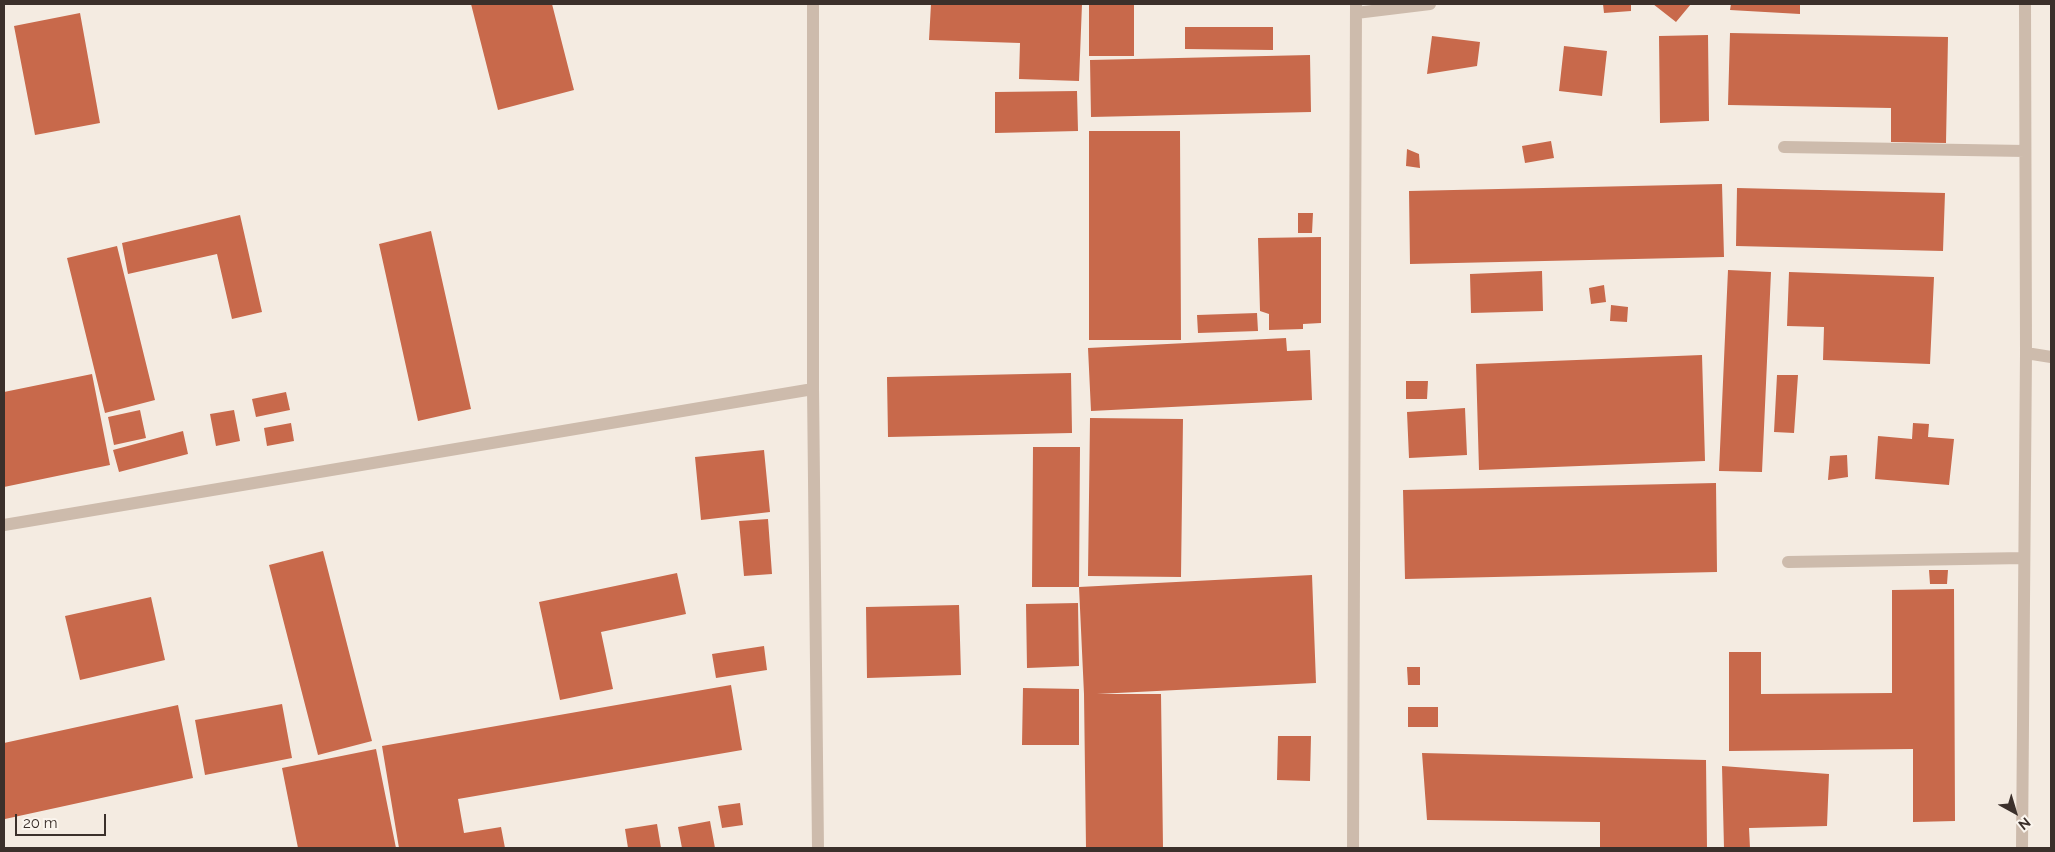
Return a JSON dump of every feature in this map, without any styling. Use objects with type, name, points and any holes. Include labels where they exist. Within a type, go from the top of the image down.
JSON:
[{"type":"street","points":[[814,4],[813,389],[818,848]]},
{"type":"street","points":[[1353,848],[1356,8],[1430,4]]},
{"type":"street","points":[[2022,848],[2026,353],[2025,4]]},
{"type":"street","points":[[1784,147],[2026,151]]},
{"type":"street","points":[[2026,353],[2051,356]]},
{"type":"street","points":[[4,525],[813,389]]},
{"type":"street","points":[[1788,562],[2024,558]]},
{"type":"building","points":[[471,4],[552,4],[574,90],[498,110]]},
{"type":"building","points":[[931,4],[1082,4],[1079,81],[1019,79],[1020,43],[929,40]]},
{"type":"building","points":[[1089,4],[1134,4],[1134,56],[1089,56]]},
{"type":"building","points":[[1603,4],[1631,4],[1631,11],[1604,13]]},
{"type":"building","points":[[1653,4],[1691,4],[1676,22]]},
{"type":"building","points":[[1731,4],[1800,4],[1800,14],[1730,10]]},
{"type":"building","points":[[80,13],[100,123],[35,135],[14,26]]},
{"type":"building","points":[[1185,27],[1273,27],[1273,50],[1185,49]]},
{"type":"building","points":[[1730,33],[1948,37],[1946,143],[1891,142],[1891,108],[1728,105]]},
{"type":"building","points":[[1708,35],[1709,121],[1660,123],[1659,36]]},
{"type":"building","points":[[1432,36],[1480,42],[1477,66],[1427,74]]},
{"type":"building","points":[[1564,46],[1607,51],[1602,96],[1559,91]]},
{"type":"building","points":[[1310,55],[1311,112],[1091,117],[1090,60]]},
{"type":"building","points":[[1077,91],[1078,131],[995,133],[995,92]]},
{"type":"building","points":[[1089,131],[1180,131],[1181,340],[1089,340]]},
{"type":"building","points":[[1551,141],[1554,158],[1525,163],[1522,146]]},
{"type":"building","points":[[1407,149],[1419,154],[1420,168],[1406,166]]},
{"type":"building","points":[[1722,184],[1724,257],[1410,264],[1409,191]]},
{"type":"building","points":[[1737,188],[1945,193],[1943,251],[1736,246]]},
{"type":"building","points":[[1298,213],[1313,213],[1312,233],[1298,233]]},
{"type":"building","points":[[240,215],[262,312],[232,319],[217,254],[128,274],[122,243]]},
{"type":"building","points":[[431,231],[471,409],[418,421],[379,244]]},
{"type":"building","points":[[1321,237],[1321,323],[1303,324],[1303,329],[1269,330],[1269,314],[1260,311],[1258,238]]},
{"type":"building","points":[[117,246],[155,400],[105,413],[67,258]]},
{"type":"building","points":[[1728,270],[1771,272],[1762,472],[1719,471]]},
{"type":"building","points":[[1542,271],[1543,311],[1471,313],[1470,274]]},
{"type":"building","points":[[1789,272],[1934,277],[1930,364],[1823,360],[1824,327],[1787,326]]},
{"type":"building","points":[[1604,285],[1606,302],[1591,304],[1589,288]]},
{"type":"building","points":[[1611,305],[1628,307],[1627,322],[1610,321]]},
{"type":"building","points":[[1257,313],[1258,331],[1198,333],[1197,315]]},
{"type":"building","points":[[1286,338],[1287,351],[1310,350],[1312,400],[1091,411],[1088,348]]},
{"type":"building","points":[[1702,355],[1705,461],[1479,470],[1476,364]]},
{"type":"building","points":[[1071,373],[1072,433],[888,437],[887,377]]},
{"type":"building","points":[[92,374],[110,465],[4,487],[4,392]]},
{"type":"building","points":[[1777,375],[1798,375],[1794,433],[1774,432]]},
{"type":"building","points":[[1406,381],[1428,381],[1427,399],[1406,399]]},
{"type":"building","points":[[286,392],[290,410],[256,417],[252,399]]},
{"type":"building","points":[[1465,408],[1467,455],[1409,458],[1407,412]]},
{"type":"building","points":[[140,410],[146,438],[114,445],[108,417]]},
{"type":"building","points":[[234,410],[240,441],[216,446],[210,414]]},
{"type":"building","points":[[1090,418],[1183,419],[1181,577],[1088,576]]},
{"type":"building","points":[[291,423],[294,441],[267,446],[264,428]]},
{"type":"building","points":[[1913,423],[1929,424],[1928,437],[1954,439],[1949,485],[1875,479],[1878,436],[1912,439]]},
{"type":"building","points":[[183,431],[188,454],[119,472],[113,450]]},
{"type":"building","points":[[1033,447],[1080,447],[1079,587],[1032,587]]},
{"type":"building","points":[[764,450],[770,512],[701,520],[695,457]]},
{"type":"building","points":[[1847,455],[1848,477],[1828,480],[1830,456]]},
{"type":"building","points":[[1716,483],[1717,572],[1405,579],[1403,490]]},
{"type":"building","points":[[768,519],[772,574],[744,576],[739,521]]},
{"type":"building","points":[[323,551],[372,741],[318,755],[269,565]]},
{"type":"building","points":[[1929,570],[1948,570],[1947,584],[1930,584]]},
{"type":"building","points":[[677,573],[686,614],[601,632],[613,689],[560,700],[539,602]]},
{"type":"building","points":[[1312,575],[1316,683],[1097,694],[1161,694],[1163,848],[1086,848],[1084,694],[1079,587]]},
{"type":"building","points":[[1954,589],[1955,821],[1913,822],[1913,749],[1729,751],[1729,652],[1761,652],[1761,694],[1892,693],[1892,590]]},
{"type":"building","points":[[151,597],[165,660],[80,680],[65,616]]},
{"type":"building","points":[[1078,603],[1079,666],[1027,668],[1026,604]]},
{"type":"building","points":[[959,605],[961,675],[867,678],[866,607]]},
{"type":"building","points":[[764,646],[767,670],[716,678],[712,654]]},
{"type":"building","points":[[1407,667],[1420,667],[1420,685],[1408,685]]},
{"type":"building","points":[[731,685],[742,750],[458,799],[464,833],[501,827],[505,848],[399,848],[382,746]]},
{"type":"building","points":[[1023,688],[1079,689],[1079,745],[1022,745]]},
{"type":"building","points":[[282,704],[292,758],[205,775],[195,720]]},
{"type":"building","points":[[178,705],[193,778],[5,819],[4,743]]},
{"type":"building","points":[[1408,707],[1438,707],[1438,727],[1408,727]]},
{"type":"building","points":[[1278,736],[1311,736],[1310,781],[1277,780]]},
{"type":"building","points":[[376,749],[396,848],[298,848],[282,768]]},
{"type":"building","points":[[1422,753],[1706,760],[1707,848],[1600,848],[1600,822],[1427,820]]},
{"type":"building","points":[[1722,766],[1829,774],[1827,826],[1749,828],[1750,848],[1724,848]]},
{"type":"building","points":[[740,803],[743,825],[722,828],[718,806]]},
{"type":"building","points":[[710,821],[715,848],[682,848],[678,827]]},
{"type":"building","points":[[657,824],[661,848],[628,848],[625,829]]}]
